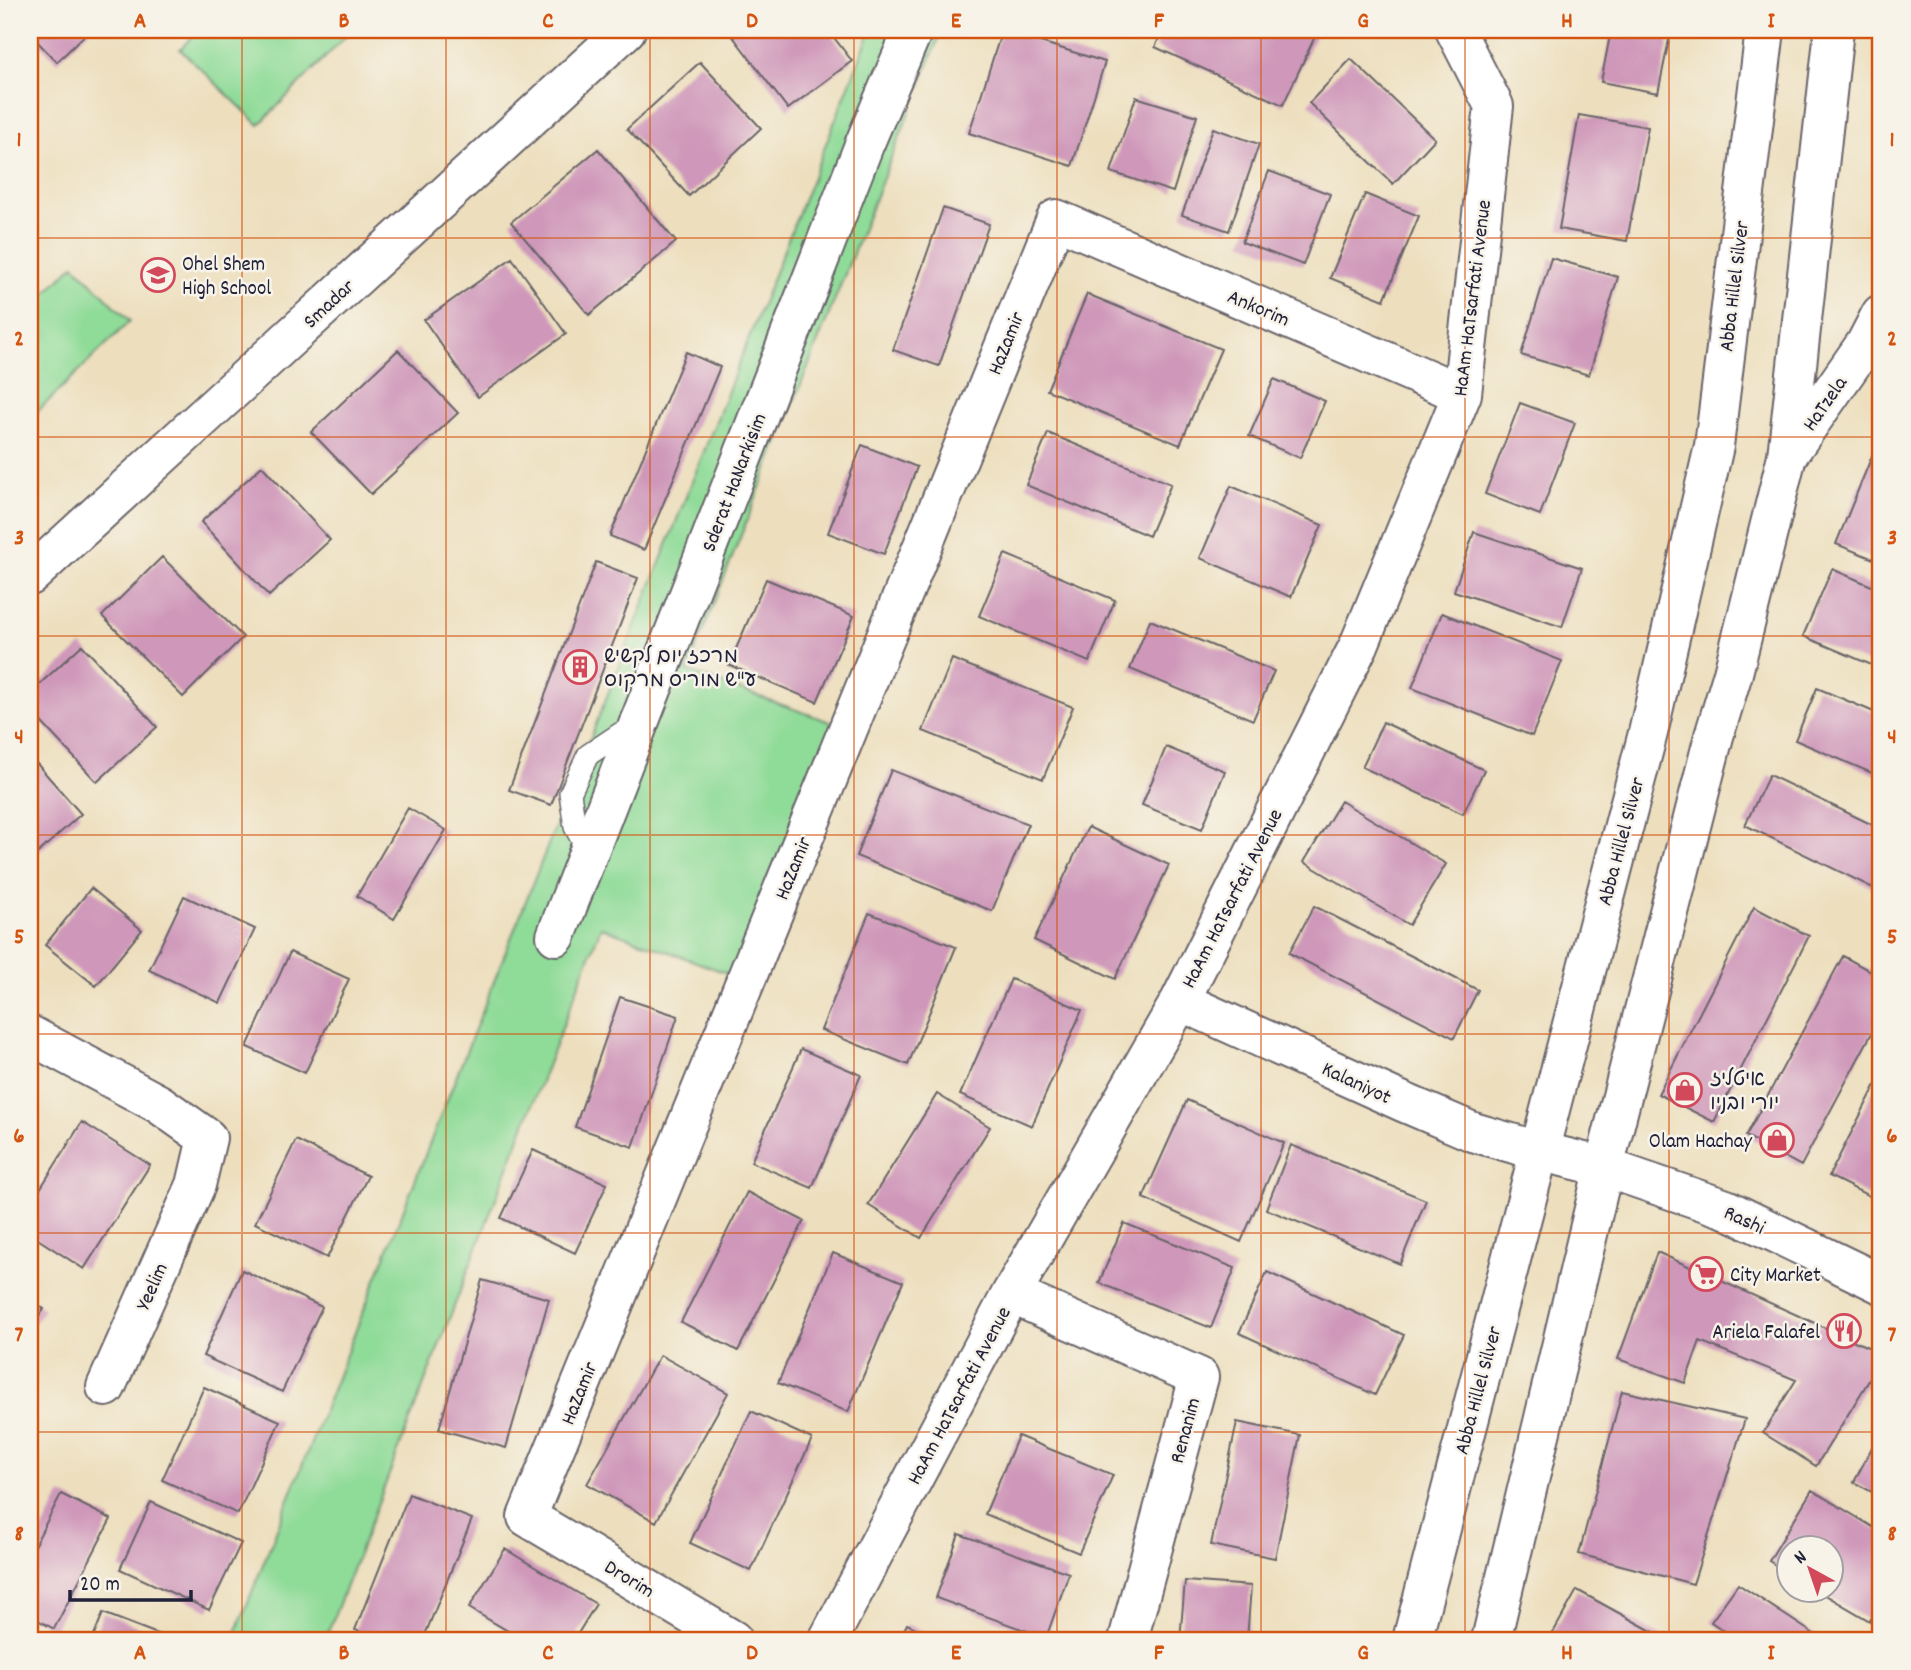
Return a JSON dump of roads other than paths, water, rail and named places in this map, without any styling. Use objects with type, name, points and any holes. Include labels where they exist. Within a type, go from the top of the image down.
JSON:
[{"type":"street","name":"Smadar","points":[[30,576],[626,30]]},
{"type":"street","name":"Sderat HaNarkisim","points":[[556,936],[864,145],[914,30]]},
{"type":"street","name":"HaAm HaTsarfati Avenue","points":[[828,1640],[1011,1294],[1180,1001],[1359,645],[1462,394],[1494,106],[1455,30]]},
{"type":"street","name":"Abba Hillel Silver","points":[[1412,1640],[1648,733],[1714,446],[1765,30]]},
{"type":"street","points":[[1491,1640],[1604,1167],[1787,456],[1834,30]]},
{"type":"street","name":"Ankorim","points":[[1056,219],[1462,394]]},
{"type":"street","name":"HaZamir","points":[[527,1517],[1056,219]]},
{"type":"street","name":"HaTzela","points":[[1787,456],[1876,335]]},
{"type":"street","name":"Kalaniyot","points":[[1180,1001],[1461,1127],[1539,1151],[1604,1167]]},
{"type":"street","name":"Yeelim","points":[[30,1035],[159,1104],[207,1138],[197,1185],[106,1387]]},
{"type":"street","name":"Rashi","points":[[1604,1167],[1726,1209],[1881,1284]]},
{"type":"street","name":"Renanim","points":[[1011,1294],[1199,1377],[1128,1640]]},
{"type":"street","name":"Drorim","points":[[527,1517],[733,1640]]},
{"type":"place","name":"Ohel Shem High School","points":[[158,275]]},
{"type":"place","name":"מרכז יום לקשיש ע\"ש מוריס מרקוס","points":[[580,667]]},
{"type":"place","name":"איטליז יורי ובניו","points":[[1685,1090]]},
{"type":"place","name":"Olam Hachay","points":[[1777,1140]]},
{"type":"place","name":"City Market","points":[[1706,1274]]},
{"type":"place","name":"Ariela Falafel","points":[[1844,1331]]}]
